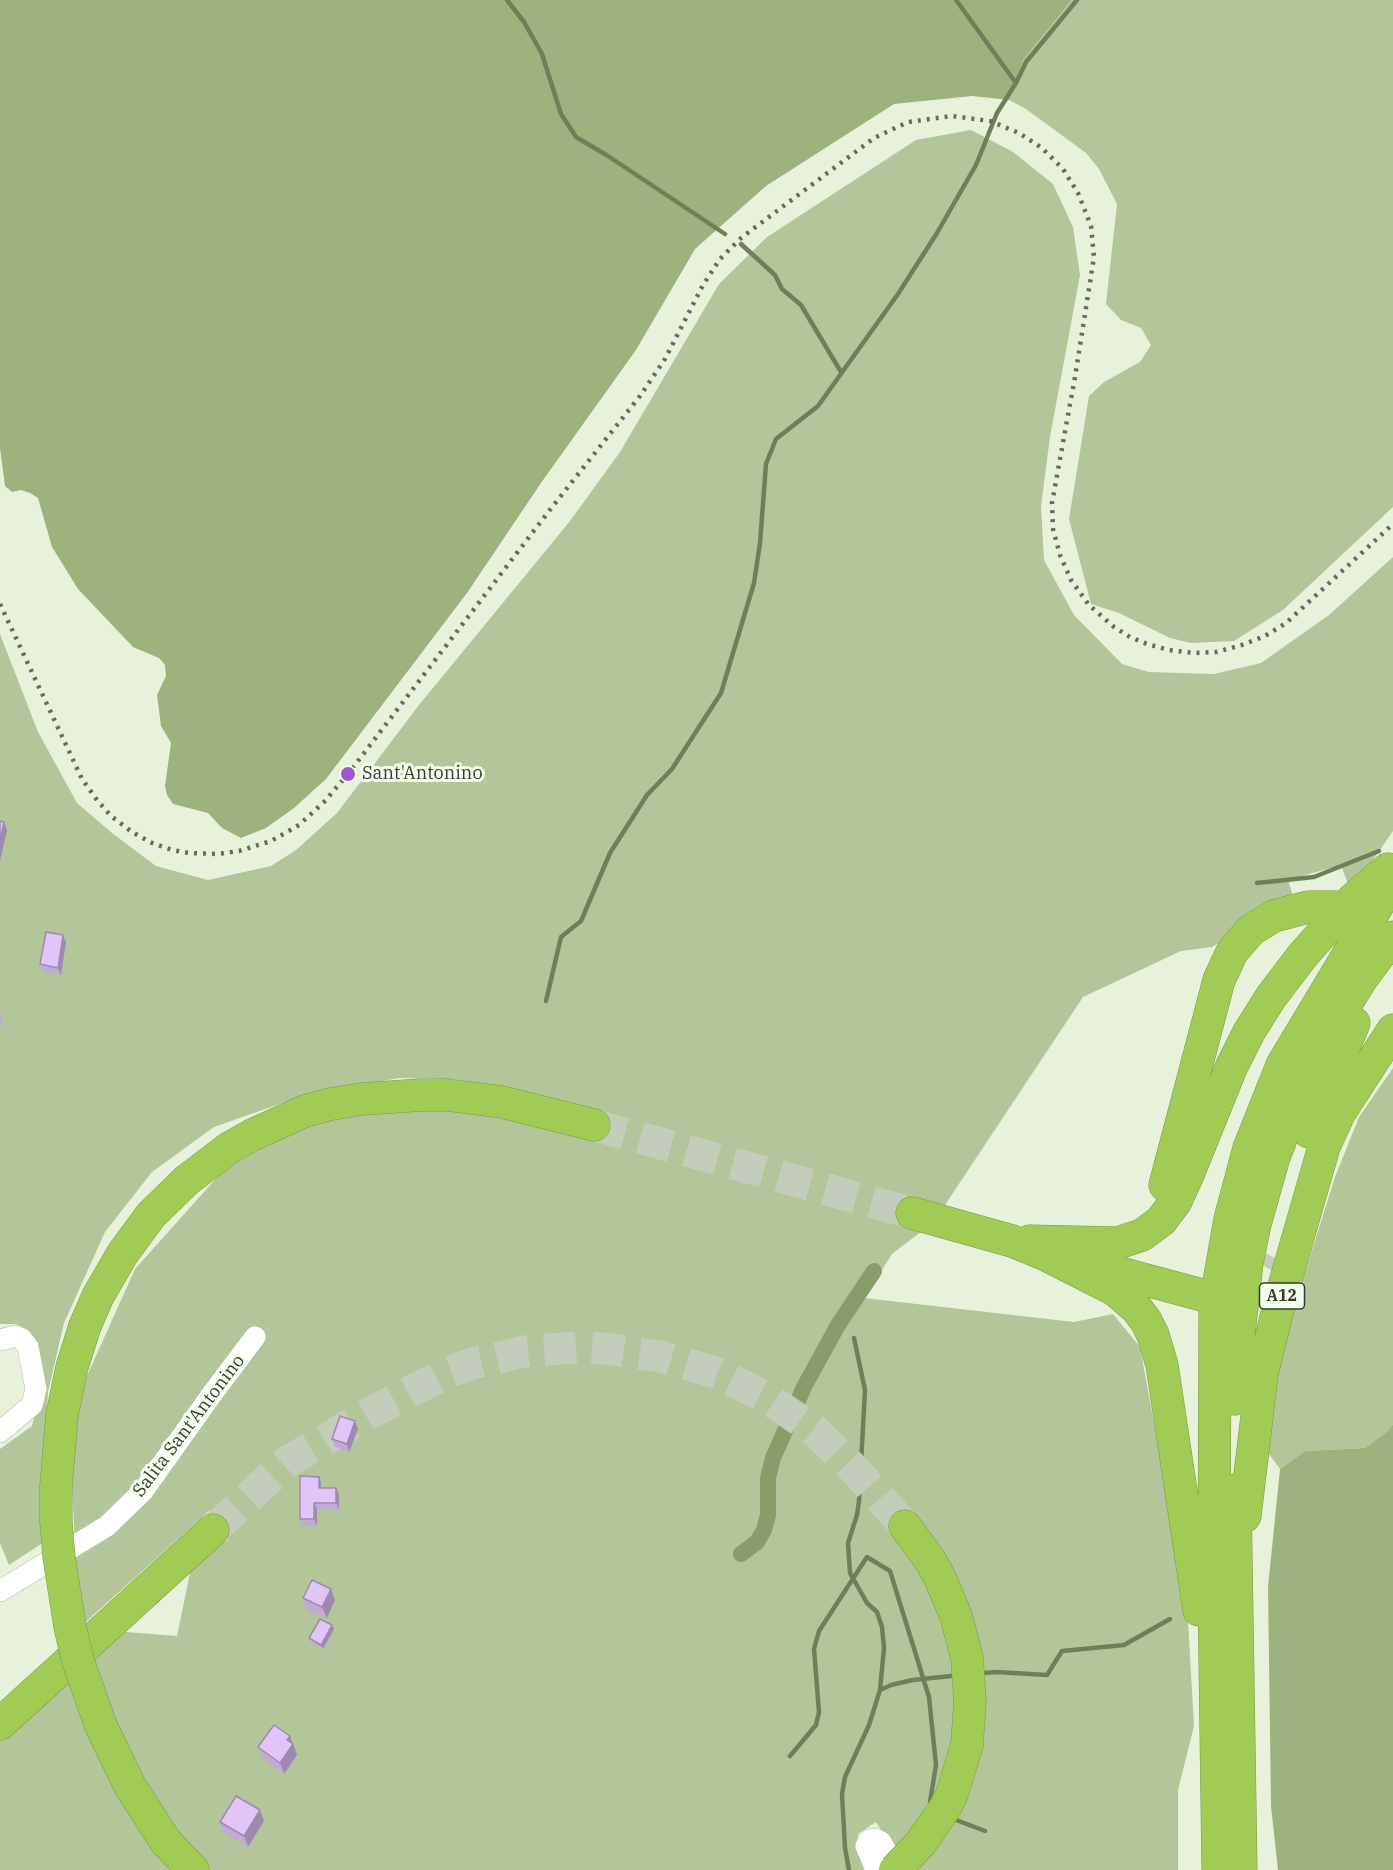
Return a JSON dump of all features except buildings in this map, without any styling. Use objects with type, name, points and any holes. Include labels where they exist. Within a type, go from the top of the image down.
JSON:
[{"type":"highway","points":[[1012,1240],[1107,1244],[1130,1240],[1152,1228],[1169,1212],[1187,1177],[1231,1068],[1249,1032],[1304,955],[1353,899],[1393,864]]},
{"type":"highway","points":[[1218,1870],[1214,1691],[1215,1304],[1230,1219],[1249,1148],[1282,1065],[1393,880]]},
{"type":"highway","points":[[1076,1244],[1128,1227],[1148,1212],[1161,1194],[1169,1173],[1219,980],[1232,952],[1251,930],[1274,916],[1308,907],[1335,907]]},
{"type":"highway","points":[[1241,1870],[1235,1381],[1242,1302],[1255,1224],[1282,1135],[1313,1062],[1350,996],[1393,937]]},
{"type":"highway","points":[[1271,1256],[1308,1134],[1351,1027],[1393,963]]},
{"type":"highway","name":"A12","points":[[1237,1582],[1262,1374],[1282,1293],[1324,1147],[1340,1112],[1393,1030]]},
{"type":"highway","points":[[193,1870],[166,1842],[130,1786],[101,1726],[78,1661],[70,1627],[59,1557],[56,1521],[57,1474],[62,1415],[72,1367],[85,1326],[98,1296],[123,1253],[152,1215],[187,1180],[229,1148],[305,1111],[331,1104],[393,1095],[448,1095],[502,1102],[594,1125]]},
{"type":"highway","points":[[912,1213],[1012,1240],[1046,1254],[1115,1290],[1137,1309],[1153,1335],[1162,1365],[1193,1575],[1214,1691]]},
{"type":"highway","points":[[1046,1254],[1202,1295]]},
{"type":"highway","points":[[896,1870],[920,1844],[952,1794],[967,1745],[970,1701],[967,1658],[956,1616],[930,1560],[905,1526]]},
{"type":"highway","points":[[6,1715],[213,1530]]},
{"type":"street","points":[[0,1340],[15,1336],[22,1339],[28,1347],[36,1389],[32,1405],[0,1431]]},
{"type":"street","name":"Salita Sant'Antonino","points":[[0,1591],[106,1526],[143,1491],[255,1337]]},
{"type":"street","points":[[876,1870],[866,1846],[869,1840],[874,1839],[881,1842],[896,1870]]},
{"type":"green space","points":[[0,0],[1072,0],[1023,60],[1009,100],[972,96],[894,104],[766,186],[695,249],[636,350],[541,483],[467,593],[326,779],[294,808],[266,828],[241,838],[222,828],[208,813],[173,804],[167,795],[165,786],[171,743],[161,726],[157,695],[166,676],[165,665],[159,658],[133,647],[78,589],[52,547],[38,498],[21,490],[12,492],[5,486],[0,448]]},
{"type":"green space","points":[[1072,0],[1393,0],[1393,507],[1283,610],[1234,641],[1191,643],[1170,638],[1119,613],[1091,604],[1069,519],[1089,396],[1104,382],[1140,362],[1151,345],[1141,328],[1121,320],[1106,304],[1117,204],[1099,169],[1086,153],[1026,109],[1009,100],[1023,60]]},
{"type":"green space","points":[[971,130],[1013,152],[1053,184],[1073,227],[1080,275],[1050,437],[1041,506],[1044,560],[1074,615],[1122,664],[1149,672],[1214,674],[1261,663],[1329,615],[1393,557],[1393,831],[1351,892],[1341,865],[1288,880],[1293,896],[1212,947],[1181,951],[1083,997],[945,1205],[912,1198],[926,1228],[892,1254],[864,1298],[1074,1322],[1113,1314],[1140,1347],[1187,1603],[1194,1726],[1178,1790],[1178,1870],[906,1870],[876,1822],[858,1834],[856,1850],[867,1870],[0,1870],[0,1734],[114,1631],[177,1636],[192,1563],[228,1540],[209,1511],[79,1628],[71,1462],[82,1387],[135,1269],[229,1164],[316,1121],[382,1107],[452,1109],[588,1132],[603,1139],[611,1132],[612,1123],[604,1111],[455,1079],[400,1078],[311,1093],[214,1127],[152,1172],[105,1232],[64,1323],[48,1392],[41,1544],[9,1565],[0,1543],[0,1449],[32,1426],[42,1381],[29,1334],[16,1324],[0,1324],[0,634],[38,732],[77,803],[112,833],[156,866],[208,880],[271,866],[296,850],[337,813],[419,705],[570,521],[620,452],[719,284],[767,237],[916,140]]},
{"type":"green space","points":[[1393,1068],[1393,1424],[1389,1430],[1365,1448],[1305,1451],[1280,1469],[1269,1454],[1270,1424],[1278,1373],[1298,1295],[1335,1177],[1359,1117]]},
{"type":"green space","points":[[1393,1424],[1393,1870],[1278,1870],[1271,1806],[1268,1587],[1280,1469],[1305,1451],[1365,1448],[1389,1430]]},
{"type":"waterway","points":[[507,0],[524,22],[542,54],[561,114],[576,137],[725,234]]},
{"type":"waterway","points":[[956,0],[1016,83]]},
{"type":"waterway","points":[[546,1001],[561,937],[581,921],[610,853],[647,795],[672,769],[721,693],[754,583],[760,543],[766,464],[776,439],[818,406],[898,294],[937,233],[976,165],[997,113],[1026,62],[1077,0]]},
{"type":"waterway","points":[[741,244],[775,275],[782,289],[801,305],[841,372]]},
{"type":"waterway","points":[[1257,883],[1314,877],[1379,851]]},
{"type":"waterway","points":[[741,1554],[757,1542],[764,1530],[768,1515],[768,1478],[773,1458],[804,1387],[838,1325],[874,1271]]},
{"type":"waterway","points":[[849,1870],[845,1848],[842,1794],[845,1777],[869,1725],[880,1690],[884,1648],[882,1627],[877,1612],[867,1603],[850,1573],[848,1543],[859,1501],[865,1390],[854,1338]]},
{"type":"waterway","points":[[790,1756],[816,1725],[819,1712],[814,1649],[819,1631],[867,1557],[890,1571],[929,1697],[936,1765],[930,1802],[932,1805]]},
{"type":"waterway","points":[[984,1673],[1047,1675],[1062,1651],[1124,1645],[1170,1619]]},
{"type":"waterway","points":[[880,1690],[913,1680],[951,1676]]},
{"type":"waterway","points":[[951,1818],[985,1831]]},
{"type":"tunnel","points":[[594,1125],[912,1213]]},
{"type":"tunnel","points":[[1227,1294],[1252,1282],[1271,1256]]},
{"type":"tunnel","points":[[213,1530],[287,1462],[372,1412],[448,1372],[474,1363],[527,1351],[582,1347],[663,1357],[717,1373],[767,1398],[814,1430],[854,1469],[905,1526]]},
{"type":"railway","points":[[0,604],[82,779],[111,816],[132,832],[152,843],[189,853],[218,854],[239,851],[271,841],[299,825],[324,802],[348,774],[640,396],[665,359],[703,285],[720,259],[741,238],[874,138],[908,122],[952,116],[990,121],[1019,133],[1042,148],[1063,169],[1078,193],[1091,226],[1094,257],[1052,503],[1053,529],[1060,555],[1071,580],[1089,605],[1114,627],[1147,644],[1194,653],[1216,652],[1265,636],[1286,623],[1393,524]]},
{"type":"place","name":"Sant'Antonino","points":[[348,774]]}]
